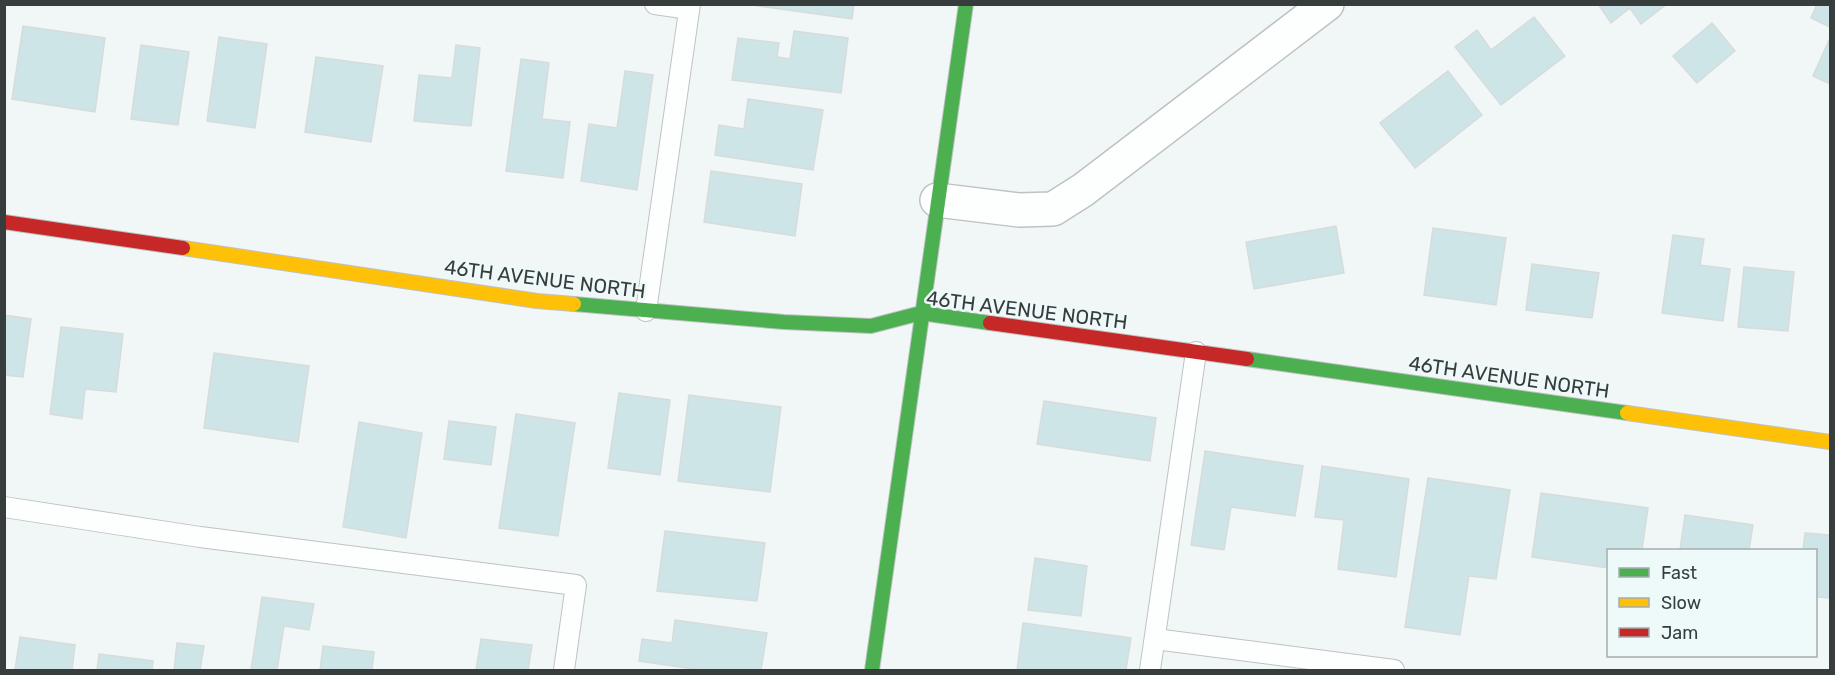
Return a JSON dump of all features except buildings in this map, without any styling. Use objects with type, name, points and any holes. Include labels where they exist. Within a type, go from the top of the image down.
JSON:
[{"type":"street","points":[[872,670],[966,4]]},
{"type":"street","points":[[937,200],[1019,210],[1053,209],[1083,190],[1327,4]]},
{"type":"street","name":"46TH AVENUE NORTH","points":[[4,222],[537,301],[773,321],[871,326],[921,313],[1830,442]]},
{"type":"lane","points":[[646,310],[689,7],[655,4]]},
{"type":"lane","points":[[1150,670],[1196,352]]},
{"type":"lane","points":[[4,507],[200,537],[576,585],[564,670]]},
{"type":"lane","points":[[1155,639],[1394,670]]},
{"type":"traffic: fast","points":[[872,670],[966,4]]},
{"type":"traffic: fast","points":[[574,304],[784,322],[871,326],[921,313],[990,323]]},
{"type":"traffic: fast","points":[[1247,359],[1627,413]]},
{"type":"traffic: slow","points":[[183,248],[537,301],[574,304]]},
{"type":"traffic: slow","points":[[1627,413],[1830,442]]},
{"type":"traffic: jam","points":[[4,222],[183,248]]},
{"type":"traffic: jam","points":[[990,323],[1247,359]]}]
